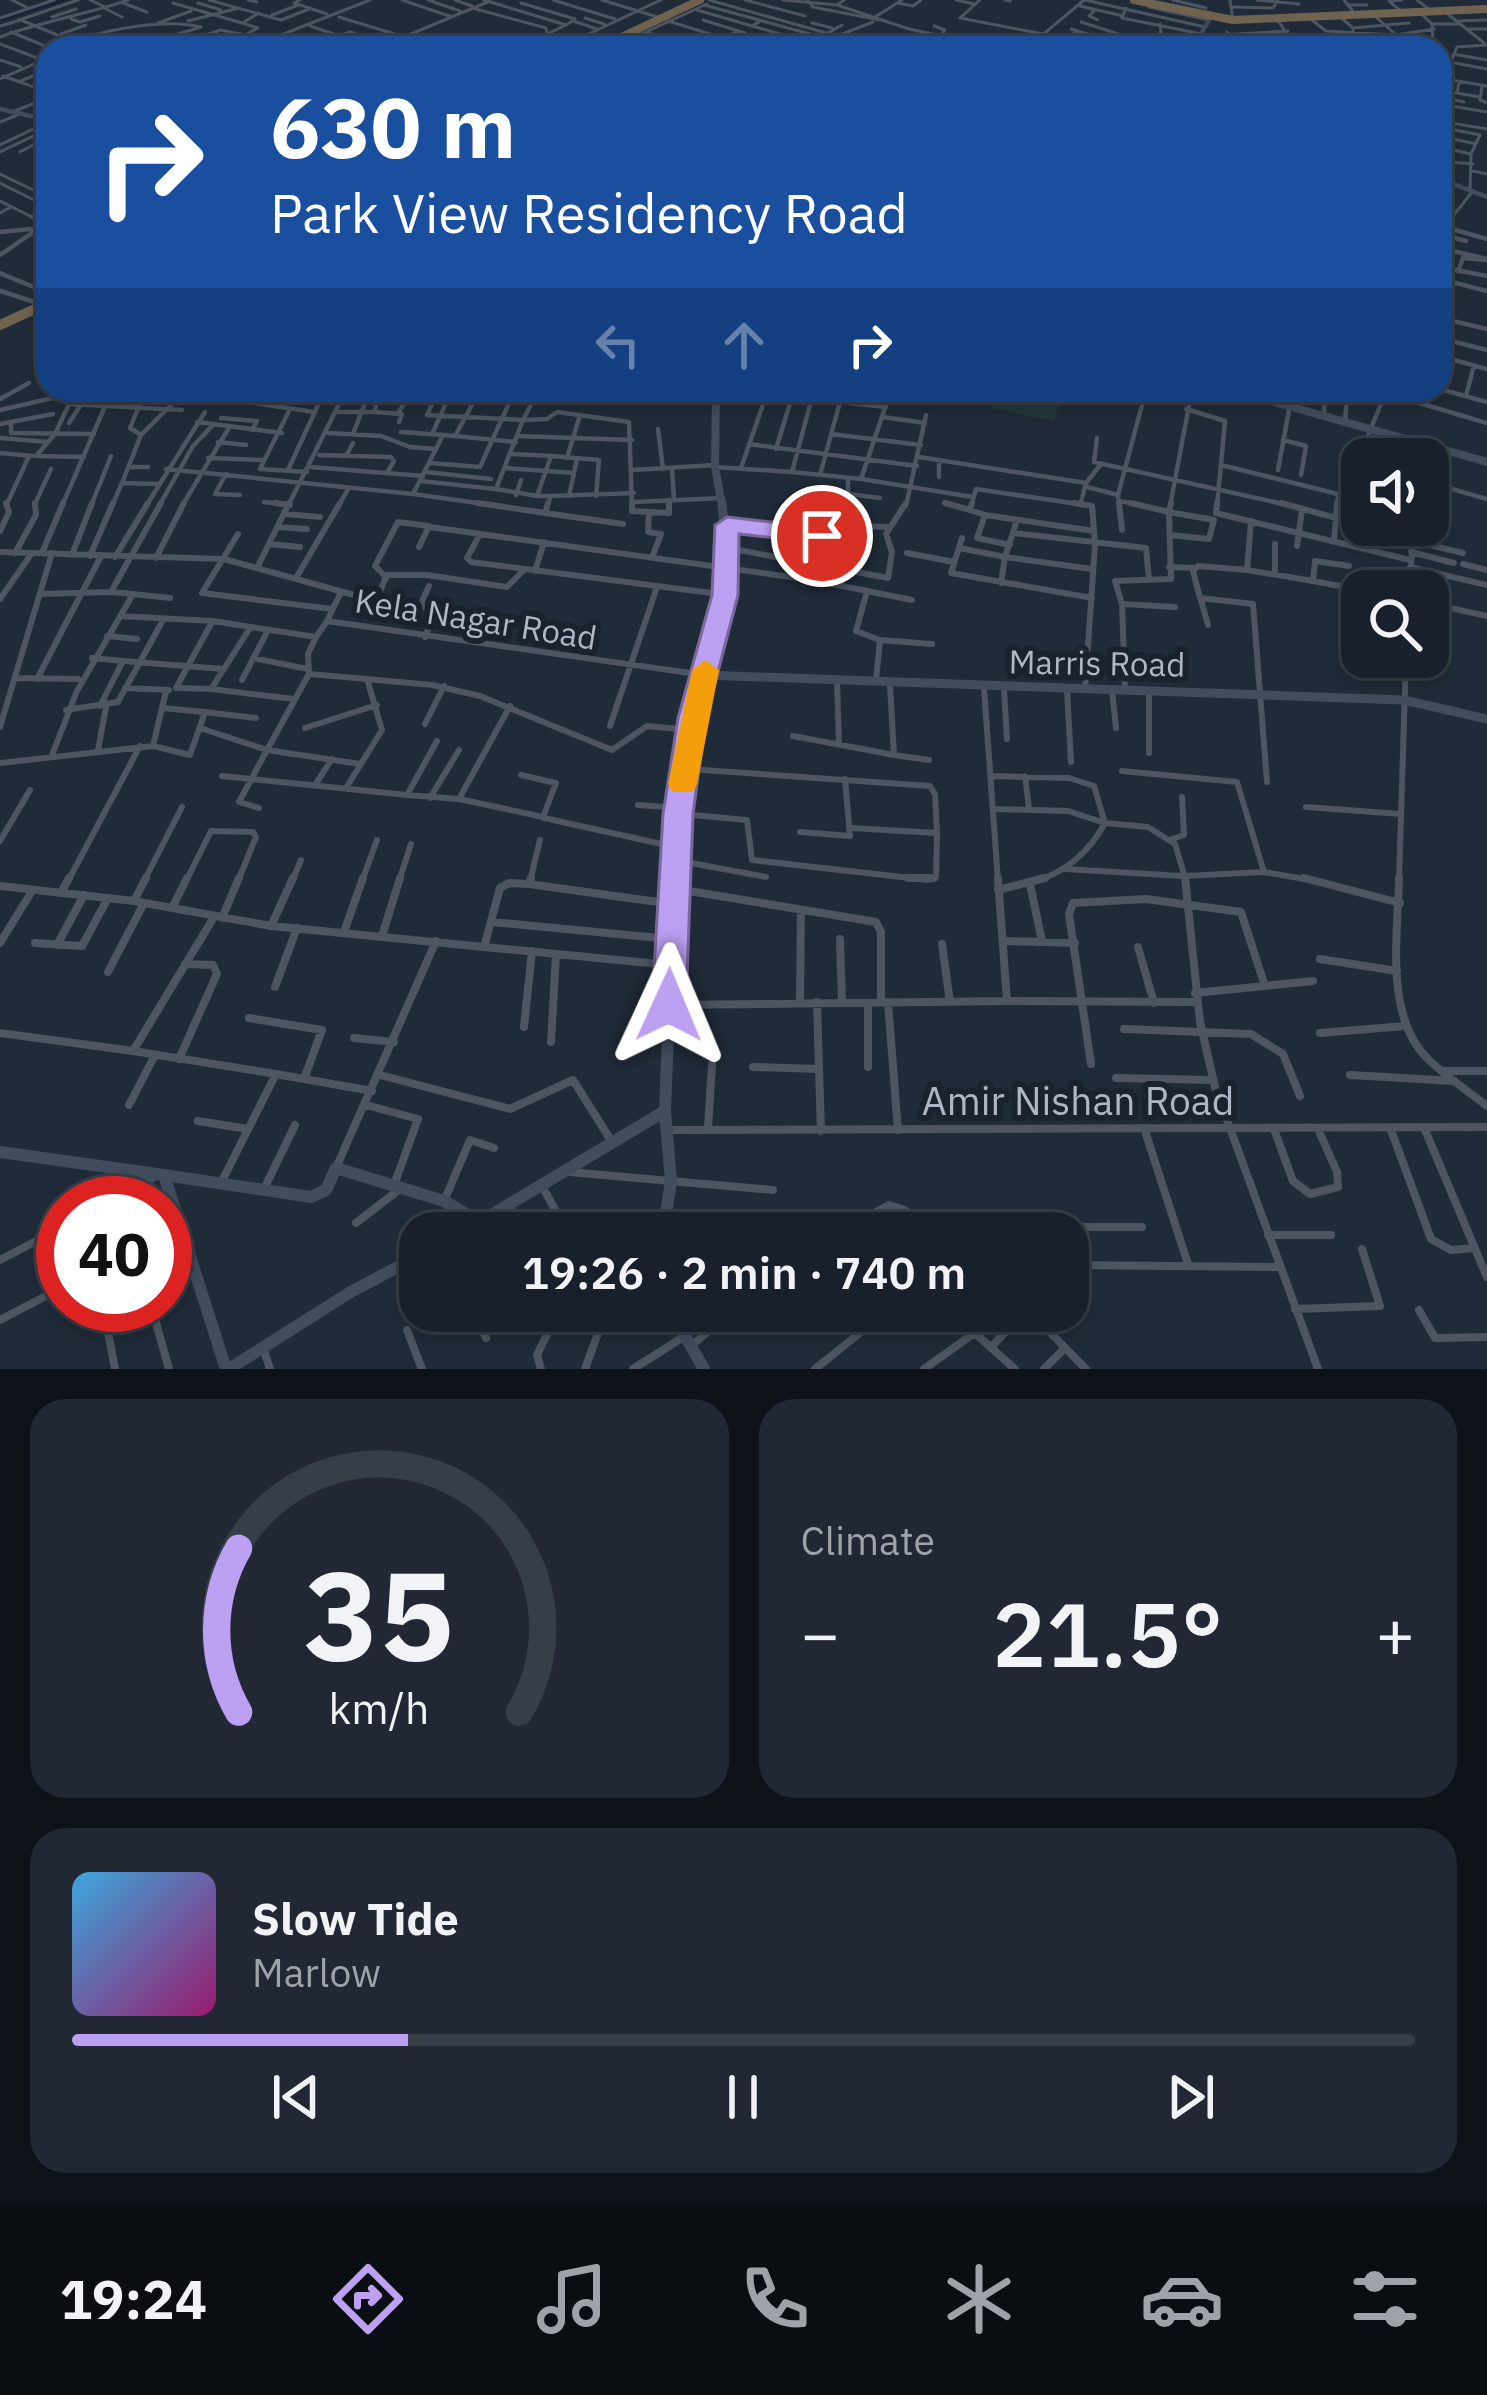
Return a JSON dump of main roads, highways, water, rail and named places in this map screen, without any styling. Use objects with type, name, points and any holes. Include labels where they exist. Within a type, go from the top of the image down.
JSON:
[{"type":"highway","points":[[1134,1],[1184,7],[1206,24],[1402,12],[1427,18],[1482,10]]},
{"type":"highway","points":[[626,36],[707,2]]},
{"type":"highway","points":[[0,325],[36,305]]},
{"type":"waterway","points":[[0,20],[64,0]]}]
